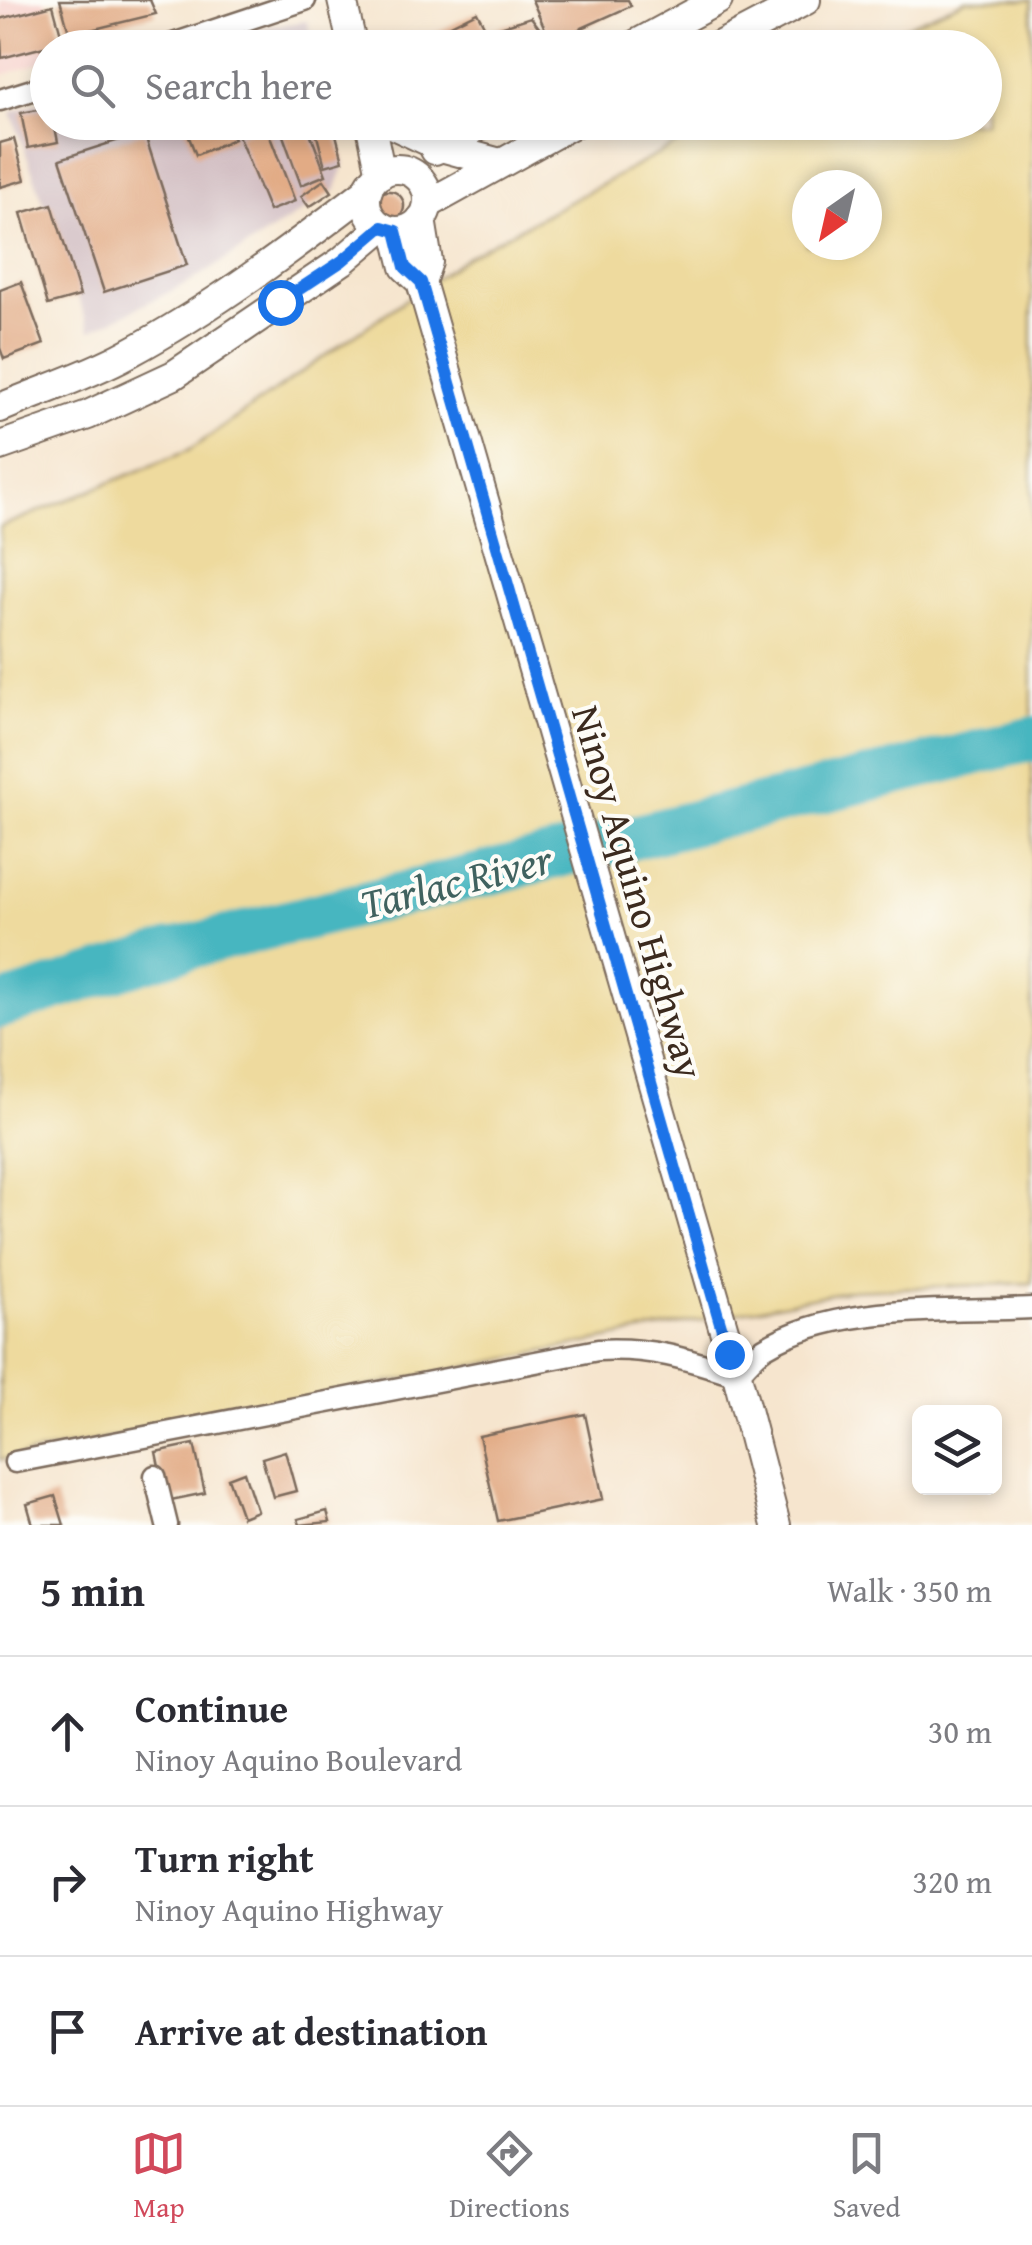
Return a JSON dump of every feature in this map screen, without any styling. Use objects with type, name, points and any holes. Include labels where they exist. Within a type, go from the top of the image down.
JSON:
[{"type":"main road","points":[[342,0],[348,30]]},
{"type":"main road","points":[[662,30],[718,0]]},
{"type":"main road","points":[[749,30],[806,0]]},
{"type":"main road","name":"Ninoy Aquino Highway","points":[[374,140],[383,178],[368,212],[407,220],[428,262],[423,289],[776,1525]]},
{"type":"main road","points":[[426,140],[500,163]]},
{"type":"main road","points":[[0,408],[123,357],[196,315],[268,266],[383,178],[454,140]]},
{"type":"main road","points":[[0,446],[88,415],[174,375],[342,261],[543,140]]},
{"type":"main road","points":[[383,178],[422,181],[407,220]]},
{"type":"street","points":[[215,30],[306,0]]},
{"type":"street","points":[[0,100],[30,90]]},
{"type":"street","points":[[15,1462],[598,1350],[634,1348],[733,1365],[792,1334],[852,1317],[1032,1308]]},
{"type":"street","points":[[155,1476],[167,1525]]},
{"type":"shaded area","points":[[0,0],[45,0],[54,30],[30,30],[30,66],[0,76]]},
{"type":"shaded area","points":[[307,21],[309,30],[260,30]]},
{"type":"shaded area","points":[[30,106],[30,140],[339,140],[345,164],[335,191],[190,282],[90,331],[11,112]]},
{"type":"sand","points":[[966,0],[1032,0],[1032,1283],[851,1290],[0,1460],[0,527],[190,450],[468,256],[684,140],[1002,140],[1002,30],[898,30]]},
{"type":"building","points":[[60,0],[150,0],[156,14],[90,30],[69,30]]},
{"type":"building","points":[[532,0],[628,0],[631,6],[578,30],[546,30]]},
{"type":"building","points":[[53,5],[60,30],[30,30],[30,51],[2,58],[0,19]]},
{"type":"building","points":[[477,12],[486,30],[441,30]]},
{"type":"building","points":[[531,17],[541,30],[495,30]]},
{"type":"building","points":[[30,111],[30,140],[58,142],[28,148],[21,113]]},
{"type":"building","points":[[14,139],[25,180],[0,187],[0,143]]},
{"type":"building","points":[[119,140],[147,140],[187,265],[104,292],[60,159]]},
{"type":"building","points":[[190,140],[232,140],[196,155]]},
{"type":"building","points":[[240,140],[271,140],[295,201],[269,211]]},
{"type":"building","points":[[285,140],[313,140],[326,175],[301,185]]},
{"type":"building","points":[[318,140],[337,140],[343,161],[325,166]]},
{"type":"building","points":[[324,180],[332,192],[309,207],[301,196]]},
{"type":"building","points":[[389,191],[403,200],[404,206],[395,220],[389,221],[375,212],[374,206],[383,192]]},
{"type":"building","points":[[52,204],[80,296],[48,305],[21,213]]},
{"type":"building","points":[[21,282],[44,344],[4,359],[0,348],[0,290]]},
{"type":"building","points":[[585,1414],[603,1499],[498,1521],[479,1436]]},
{"type":"building","points":[[194,1444],[205,1493],[166,1501],[156,1452]]},
{"type":"building","points":[[285,1451],[296,1491],[273,1497],[262,1458]]},
{"type":"building","points":[[244,1472],[257,1511],[242,1517],[228,1478]]},
{"type":"building","points":[[55,1496],[64,1525],[33,1525],[27,1504]]},
{"type":"building","points":[[327,1511],[330,1522],[300,1525],[298,1519]]},
{"type":"waterway","name":"Tarlac River","points":[[0,1006],[176,950],[1032,739]]},
{"type":"route","points":[[280,302],[342,261],[382,227],[396,231],[405,267],[421,282],[729,1354]]}]
